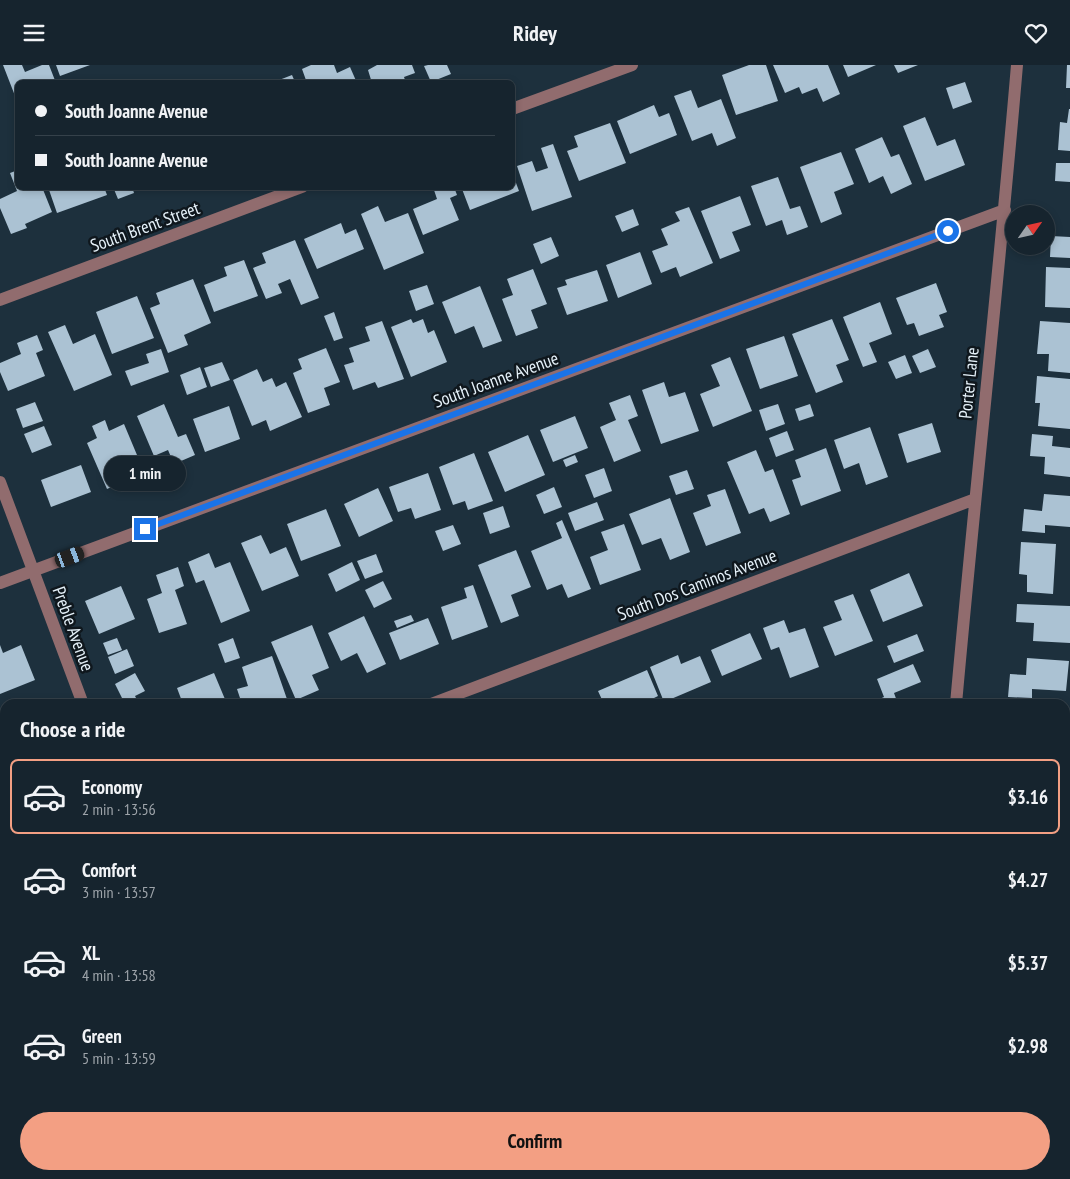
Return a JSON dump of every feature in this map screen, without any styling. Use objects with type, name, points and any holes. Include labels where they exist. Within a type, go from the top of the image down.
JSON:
[{"type":"street","points":[[515,108],[632,65]]},
{"type":"street","name":"Porter Lane","points":[[1005,205],[1018,65]]},
{"type":"street","name":"South Brent Street","points":[[0,299],[294,190]]},
{"type":"street","name":"Porter Lane","points":[[956,699],[1005,210]]},
{"type":"street","name":"South Joanne Avenue","points":[[0,583],[1005,210]]},
{"type":"street","name":"Preble Avenue","points":[[0,482],[80,699]]},
{"type":"street","name":"South Dos Caminos Avenue","points":[[444,699],[975,499]]},
{"type":"building","points":[[3,65],[22,65],[25,72],[42,65],[49,65],[55,80],[15,80],[15,96]]},
{"type":"building","points":[[56,65],[90,65],[60,76]]},
{"type":"building","points":[[311,65],[334,65],[337,73],[350,67],[356,80],[306,80],[302,69]]},
{"type":"building","points":[[377,65],[412,65],[415,73],[404,77],[405,80],[371,80],[368,70]]},
{"type":"building","points":[[447,65],[451,74],[436,80],[430,80],[424,66]]},
{"type":"building","points":[[749,65],[766,65],[778,101],[736,115],[722,75]]},
{"type":"building","points":[[773,65],[828,65],[840,94],[823,102],[817,88],[802,94],[799,87],[785,93]]},
{"type":"building","points":[[843,65],[876,65],[848,77]]},
{"type":"building","points":[[894,65],[918,65],[898,73]]},
{"type":"building","points":[[1067,65],[1070,65],[1070,88],[1066,88]]},
{"type":"building","points":[[292,75],[294,80],[279,80]]},
{"type":"building","points":[[965,82],[972,102],[953,109],[946,88]]},
{"type":"building","points":[[691,90],[698,108],[721,99],[736,138],[717,146],[712,133],[692,141],[674,96]]},
{"type":"building","points":[[654,105],[659,117],[669,113],[677,135],[630,154],[617,121]]},
{"type":"building","points":[[1069,109],[1070,151],[1058,150],[1060,122],[1067,123]]},
{"type":"building","points":[[925,117],[937,146],[955,139],[965,165],[925,181],[903,126]]},
{"type":"building","points":[[610,123],[626,163],[579,181],[567,151],[578,147],[574,136]]},
{"type":"building","points":[[882,137],[891,157],[899,154],[912,184],[891,194],[883,176],[869,183],[855,149]]},
{"type":"building","points":[[553,144],[572,197],[532,211],[517,166],[532,161],[536,172],[548,168],[541,148]]},
{"type":"building","points":[[841,152],[854,184],[834,192],[842,214],[821,223],[800,167]]},
{"type":"building","points":[[1056,163],[1070,163],[1070,182],[1055,181]]},
{"type":"building","points":[[15,171],[15,186],[10,173]]},
{"type":"building","points":[[778,177],[790,209],[800,206],[808,227],[787,235],[782,220],[766,226],[751,186]]},
{"type":"building","points":[[515,180],[519,191],[470,210],[462,190],[515,190]]},
{"type":"building","points":[[43,190],[52,212],[25,224],[27,228],[11,234],[0,208],[0,199],[17,191]]},
{"type":"building","points":[[49,190],[105,190],[107,195],[57,213]]},
{"type":"building","points":[[114,190],[133,190],[134,193],[118,199]]},
{"type":"building","points":[[434,190],[455,190],[457,195],[450,198],[459,220],[423,235],[413,209],[437,199]]},
{"type":"building","points":[[740,196],[751,225],[732,232],[740,251],[720,259],[701,211]]},
{"type":"building","points":[[378,206],[385,222],[408,213],[424,253],[384,270],[361,214]]},
{"type":"building","points":[[689,207],[713,263],[680,277],[676,267],[661,273],[652,251],[668,245],[661,229],[680,221],[675,212]]},
{"type":"building","points":[[633,209],[639,225],[622,232],[615,216]]},
{"type":"building","points":[[341,223],[345,234],[356,229],[364,249],[317,269],[304,239]]},
{"type":"building","points":[[1055,236],[1070,237],[1070,258],[1050,257],[1050,255],[1055,255]]},
{"type":"building","points":[[551,237],[559,256],[541,264],[533,244]]},
{"type":"building","points":[[295,240],[319,298],[301,305],[290,279],[278,284],[282,293],[266,299],[253,268],[266,263],[262,253]]},
{"type":"building","points":[[640,252],[652,284],[618,298],[606,265]]},
{"type":"building","points":[[244,260],[258,296],[214,312],[204,285],[227,276],[224,267]]},
{"type":"building","points":[[1046,267],[1070,268],[1070,308],[1045,307]]},
{"type":"building","points":[[533,269],[547,304],[531,310],[538,328],[516,336],[502,299],[513,295],[507,279]]},
{"type":"building","points":[[597,270],[608,301],[567,315],[557,288],[567,285],[565,280]]},
{"type":"building","points":[[193,279],[211,323],[184,335],[188,345],[168,353],[150,308],[160,304],[156,293]]},
{"type":"building","points":[[936,283],[947,312],[939,315],[944,327],[919,336],[914,323],[907,325],[896,298]]},
{"type":"building","points":[[427,285],[434,304],[416,311],[409,291]]},
{"type":"building","points":[[480,286],[502,341],[483,348],[474,326],[455,334],[442,302]]},
{"type":"building","points":[[137,296],[154,338],[112,354],[96,312]]},
{"type":"building","points":[[880,302],[892,334],[869,343],[877,362],[863,367],[843,317]]},
{"type":"building","points":[[334,312],[343,338],[334,341],[324,316]]},
{"type":"building","points":[[411,319],[413,323],[423,319],[428,333],[434,330],[447,362],[411,377],[391,327]]},
{"type":"building","points":[[832,319],[849,360],[836,365],[843,382],[816,393],[792,334]]},
{"type":"building","points":[[382,321],[404,379],[378,388],[375,382],[353,390],[344,365],[354,362],[349,348],[370,341],[365,327]]},
{"type":"building","points":[[1040,321],[1070,323],[1070,373],[1048,371],[1049,354],[1037,354]]},
{"type":"building","points":[[65,325],[73,344],[95,334],[112,375],[74,391],[48,332]]},
{"type":"building","points":[[37,335],[43,350],[36,353],[45,376],[8,391],[0,372],[0,363],[21,354],[17,343]]},
{"type":"building","points":[[784,336],[798,376],[760,389],[746,349]]},
{"type":"building","points":[[326,348],[340,382],[324,388],[330,405],[308,413],[293,373],[302,369],[298,359]]},
{"type":"building","points":[[161,349],[169,372],[131,386],[125,371],[149,363],[146,354]]},
{"type":"building","points":[[928,349],[936,367],[920,373],[912,356]]},
{"type":"building","points":[[905,355],[912,373],[896,379],[888,362]]},
{"type":"building","points":[[730,357],[752,411],[713,427],[700,394],[720,386],[711,365]]},
{"type":"building","points":[[222,362],[230,380],[211,387],[204,368]]},
{"type":"building","points":[[200,367],[207,387],[187,395],[180,375]]},
{"type":"building","points":[[257,369],[263,382],[272,378],[276,387],[286,382],[302,417],[270,431],[266,420],[252,426],[233,380]]},
{"type":"building","points":[[1037,376],[1070,379],[1070,429],[1038,426],[1040,403],[1035,403]]},
{"type":"building","points":[[664,382],[669,397],[685,392],[699,431],[661,444],[642,390]]},
{"type":"building","points":[[630,395],[638,416],[628,420],[641,451],[614,462],[600,427],[616,420],[609,403]]},
{"type":"building","points":[[35,402],[43,421],[23,428],[16,409]]},
{"type":"building","points":[[164,404],[178,437],[186,434],[195,455],[174,464],[168,450],[154,456],[137,416]]},
{"type":"building","points":[[778,404],[785,424],[766,431],[759,410]]},
{"type":"building","points":[[810,404],[814,416],[799,421],[795,409]]},
{"type":"building","points":[[229,406],[240,439],[205,452],[193,419]]},
{"type":"building","points":[[575,416],[588,448],[553,462],[540,430]]},
{"type":"building","points":[[105,420],[109,431],[124,424],[137,455],[118,464],[125,481],[107,489],[87,443],[97,438],[92,426]]},
{"type":"building","points":[[932,423],[941,452],[907,463],[898,434]]},
{"type":"building","points":[[44,426],[52,445],[32,453],[24,434]]},
{"type":"building","points":[[870,427],[888,477],[866,485],[859,463],[844,469],[834,440]]},
{"type":"building","points":[[787,431],[794,450],[776,457],[769,438]]},
{"type":"building","points":[[1032,434],[1053,436],[1052,446],[1070,448],[1070,477],[1044,474],[1045,457],[1030,456]]},
{"type":"building","points":[[528,435],[545,475],[505,492],[488,452]]},
{"type":"building","points":[[826,448],[841,491],[801,506],[792,480],[801,477],[795,460]]},
{"type":"building","points":[[756,450],[765,472],[773,469],[790,514],[770,522],[764,508],[749,514],[727,462]]},
{"type":"building","points":[[474,453],[493,501],[468,510],[465,501],[453,505],[439,467]]},
{"type":"building","points":[[575,455],[578,462],[566,467],[563,460]]},
{"type":"building","points":[[81,465],[91,492],[51,507],[41,480]]},
{"type":"building","points":[[604,468],[612,491],[594,498],[585,475]]},
{"type":"building","points":[[687,470],[694,489],[676,495],[669,476]]},
{"type":"building","points":[[428,473],[441,510],[415,519],[411,508],[398,512],[389,487]]},
{"type":"building","points":[[554,487],[562,507],[544,514],[536,495]]},
{"type":"building","points":[[378,488],[393,521],[359,537],[344,504]]},
{"type":"building","points":[[725,489],[741,533],[706,546],[693,513],[711,506],[707,495]]},
{"type":"building","points":[[1044,494],[1070,496],[1070,527],[1045,525],[1045,533],[1022,531],[1024,509],[1042,511]]},
{"type":"building","points":[[670,498],[690,552],[670,560],[661,538],[642,545],[629,514]]},
{"type":"building","points":[[597,502],[604,520],[575,531],[568,513]]},
{"type":"building","points":[[503,506],[510,527],[490,534],[483,513]]},
{"type":"building","points":[[326,509],[341,546],[301,561],[287,524]]},
{"type":"building","points":[[562,520],[591,589],[568,598],[562,584],[547,590],[531,551],[562,538],[556,523]]},
{"type":"building","points":[[624,524],[641,570],[600,585],[590,557],[608,550],[601,532]]},
{"type":"building","points":[[453,525],[461,544],[443,551],[435,531]]},
{"type":"building","points":[[261,535],[270,554],[286,547],[299,576],[262,591],[241,543]]},
{"type":"building","points":[[1021,542],[1056,544],[1053,594],[1027,592],[1027,575],[1019,574]]},
{"type":"building","points":[[516,550],[531,587],[511,595],[519,616],[501,623],[478,565]]},
{"type":"building","points":[[209,553],[215,568],[230,562],[250,611],[221,623],[204,580],[196,583],[188,562]]},
{"type":"building","points":[[376,554],[383,572],[365,579],[357,561]]},
{"type":"building","points":[[352,562],[360,580],[336,592],[328,574]]},
{"type":"building","points":[[178,567],[184,586],[175,590],[187,624],[159,633],[147,599],[162,593],[156,575]]},
{"type":"building","points":[[909,573],[923,606],[883,622],[870,590]]},
{"type":"building","points":[[383,581],[392,599],[374,608],[365,590]]},
{"type":"building","points":[[473,585],[488,627],[452,640],[441,607],[467,598],[464,588]]},
{"type":"building","points":[[121,586],[135,619],[99,634],[85,601]]},
{"type":"building","points":[[853,594],[873,641],[835,656],[823,627],[842,620],[834,601]]},
{"type":"building","points":[[1017,604],[1070,606],[1070,643],[1033,641],[1034,623],[1016,622]]},
{"type":"building","points":[[411,615],[414,621],[397,628],[394,621]]},
{"type":"building","points":[[364,616],[386,664],[367,673],[357,653],[341,661],[328,633]]},
{"type":"building","points":[[428,618],[439,644],[400,660],[389,633]]},
{"type":"building","points":[[784,620],[789,633],[805,628],[819,667],[790,678],[779,647],[771,650],[763,628]]},
{"type":"building","points":[[312,625],[329,668],[312,675],[319,690],[296,699],[271,642]]},
{"type":"building","points":[[750,633],[762,659],[722,676],[711,650]]},
{"type":"building","points":[[917,634],[924,651],[894,663],[887,646]]},
{"type":"building","points":[[117,638],[122,650],[108,655],[103,643]]},
{"type":"building","points":[[233,638],[240,658],[225,663],[218,644]]},
{"type":"building","points":[[0,645],[3,653],[21,645],[35,680],[0,694]]},
{"type":"building","points":[[127,649],[134,666],[115,674],[108,657]]},
{"type":"building","points":[[678,655],[681,664],[700,656],[711,682],[671,699],[663,699],[650,667]]},
{"type":"building","points":[[272,656],[287,699],[240,699],[237,689],[248,686],[242,667]]},
{"type":"building","points":[[1027,658],[1069,661],[1066,691],[1032,689],[1032,698],[1008,697],[1010,674],[1026,675]]},
{"type":"building","points":[[913,664],[921,682],[894,693],[896,699],[880,699],[884,697],[877,679]]},
{"type":"building","points":[[647,670],[658,696],[652,699],[602,699],[598,691]]},
{"type":"building","points":[[135,673],[145,691],[135,696],[136,699],[122,699],[115,684]]},
{"type":"building","points":[[214,673],[225,699],[181,699],[177,688]]},
{"type":"route","points":[[145,529],[948,231]]}]
